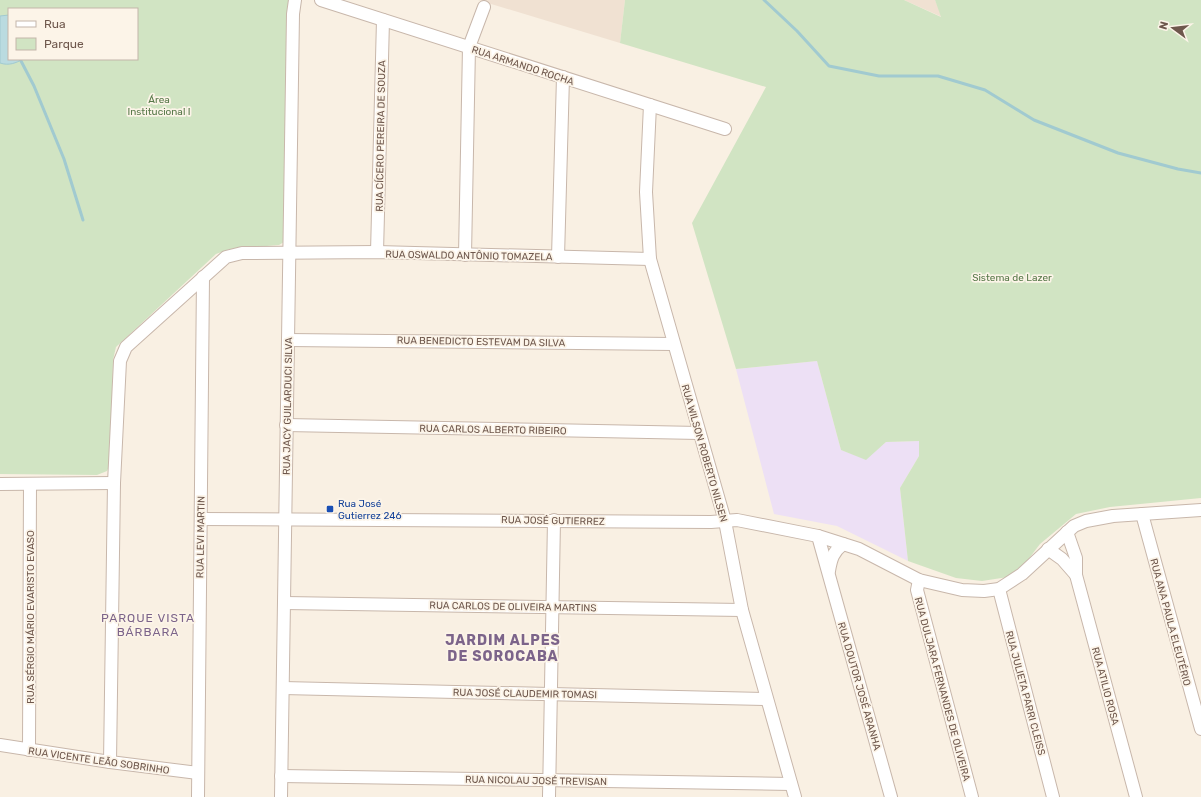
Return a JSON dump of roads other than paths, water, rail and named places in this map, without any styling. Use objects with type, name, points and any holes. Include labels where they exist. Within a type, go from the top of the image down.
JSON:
[{"type":"street","name":"RUA JACY GUILARDUCI SILVA","points":[[281,797],[293,14],[295,0]]},
{"type":"street","points":[[293,14],[302,0]]},
{"type":"street","name":"RUA ARMANDO ROCHA","points":[[321,0],[726,129]]},
{"type":"street","points":[[465,254],[469,47],[484,7]]},
{"type":"street","name":"RUA CÍCERO PEREIRA DE SOUZA","points":[[377,252],[383,20]]},
{"type":"street","points":[[558,257],[563,77]]},
{"type":"street","name":"RUA WILSON ROBERTO NILSEN","points":[[650,105],[646,192],[650,259],[673,344],[726,521],[742,610],[795,797]]},
{"type":"street","name":"RUA OSWALDO ANTÔNIO TOMAZELA","points":[[110,762],[114,483],[120,361],[126,347],[226,257],[242,253],[377,252],[650,259]]},
{"type":"street","name":"RUA LEVI MARTIN","points":[[198,797],[203,277]]},
{"type":"street","name":"RUA BENEDICTO ESTEVAM DA SILVA","points":[[288,340],[673,344]]},
{"type":"street","name":"RUA CARLOS ALBERTO RIBEIRO","points":[[286,425],[699,433]]},
{"type":"street","points":[[0,484],[114,483]]},
{"type":"street","name":"RUA SÉRGIO MÁRIO EVARISTO EVASO","points":[[29,750],[30,484]]},
{"type":"street","points":[[998,589],[1022,574],[1074,526],[1086,521],[1113,516],[1201,510]]},
{"type":"street","name":"RUA ANA PAULA ELEUTÉRIO","points":[[1142,514],[1201,729]]},
{"type":"street","name":"RUA JOSÉ GUTIERREZ","points":[[200,519],[737,520],[818,536],[859,549],[920,580],[962,590],[998,589]]},
{"type":"street","points":[[549,797],[554,520]]},
{"type":"street","name":"RUA ATILIO ROSA","points":[[1067,532],[1076,558],[1076,575],[1136,797]]},
{"type":"street","name":"RUA DOUTOR JOSÉ ARANHA","points":[[818,536],[892,797]]},
{"type":"street","name":"RUA DOUTOR JOSÉ ARANHA","points":[[828,574],[830,559],[835,550],[843,544]]},
{"type":"street","name":"RUA ATILIO ROSA","points":[[1048,549],[1062,559],[1076,575]]},
{"type":"street","name":"RUA DULJARA FERNANDES DE OLIVEIRA","points":[[920,580],[917,590],[972,797]]},
{"type":"street","name":"RUA JULIETA PARRI CLEISS","points":[[998,589],[1053,797]]},
{"type":"street","name":"RUA CARLOS DE OLIVEIRA MARTINS","points":[[284,603],[742,610]]},
{"type":"street","name":"RUA JOSÉ CLAUDEMIR TOMASI","points":[[283,688],[766,699]]},
{"type":"street","name":"RUA VICENTE LEÃO SOBRINHO","points":[[0,745],[110,762],[198,772]]},
{"type":"street","name":"RUA NICOLAU JOSÉ TREVISAN","points":[[281,776],[791,784]]},
{"type":"water","points":[[8,15],[8,60],[21,60],[15,63],[0,63],[0,16]]},
{"type":"waterway","points":[[764,0],[797,31],[829,66],[879,76],[938,76],[985,90],[1034,120],[1118,153],[1178,169],[1201,173]]},
{"type":"waterway","points":[[21,60],[34,86],[64,159],[83,220]]},
{"type":"place","name":"Rua José Gutierrez 246","points":[[330,509]]},
{"type":"district","name":"PARQUE VISTA BÁRBARA","points":[[148,625]]},
{"type":"district","name":"JARDIM ALPES DE SOROCABA","points":[[503,648]]},
{"type":"park label","name":"Área Institucional I","points":[[159,104]]},
{"type":"park label","name":"Sistema de Lazer","points":[[1012,277]]}]
